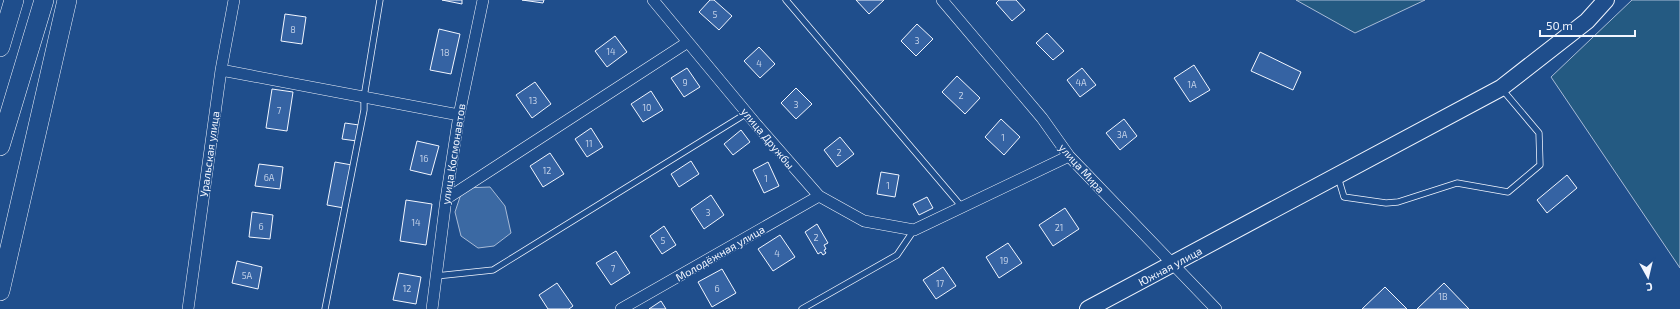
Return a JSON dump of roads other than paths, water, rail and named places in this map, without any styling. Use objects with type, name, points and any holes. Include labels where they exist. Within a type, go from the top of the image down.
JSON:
[{"type":"highway","points":[[0,47],[14,0]]},
{"type":"highway","points":[[0,146],[44,0]]},
{"type":"highway","points":[[0,292],[67,0]]},
{"type":"main road","name":"Южная улица","points":[[1088,309],[1500,88],[1587,20],[1606,0]]},
{"type":"street","name":"Уральская улица","points":[[188,309],[221,70],[234,0]]},
{"type":"street","name":"улица Космонавтов","points":[[432,309],[446,199],[459,115],[483,0]]},
{"type":"street","name":"улица Дружбы","points":[[653,0],[747,114],[819,196],[864,221],[914,230]]},
{"type":"street","name":"улица Мира","points":[[942,0],[1042,118],[1069,156],[1216,309]]},
{"type":"street","points":[[446,199],[688,42]]},
{"type":"street","points":[[221,70],[459,115]]},
{"type":"street","points":[[914,230],[1069,156]]},
{"type":"street","name":"Молодёжная улица","points":[[621,309],[819,196]]},
{"type":"lane","points":[[326,309],[364,110],[364,97],[380,0]]},
{"type":"lane","points":[[786,0],[962,207]]},
{"type":"lane","points":[[1338,175],[1344,197],[1386,203],[1398,202],[1457,183],[1508,192],[1540,165],[1538,133],[1500,88]]},
{"type":"lane","points":[[436,276],[493,270],[747,114]]},
{"type":"lane","points":[[802,309],[896,255],[914,230]]}]
